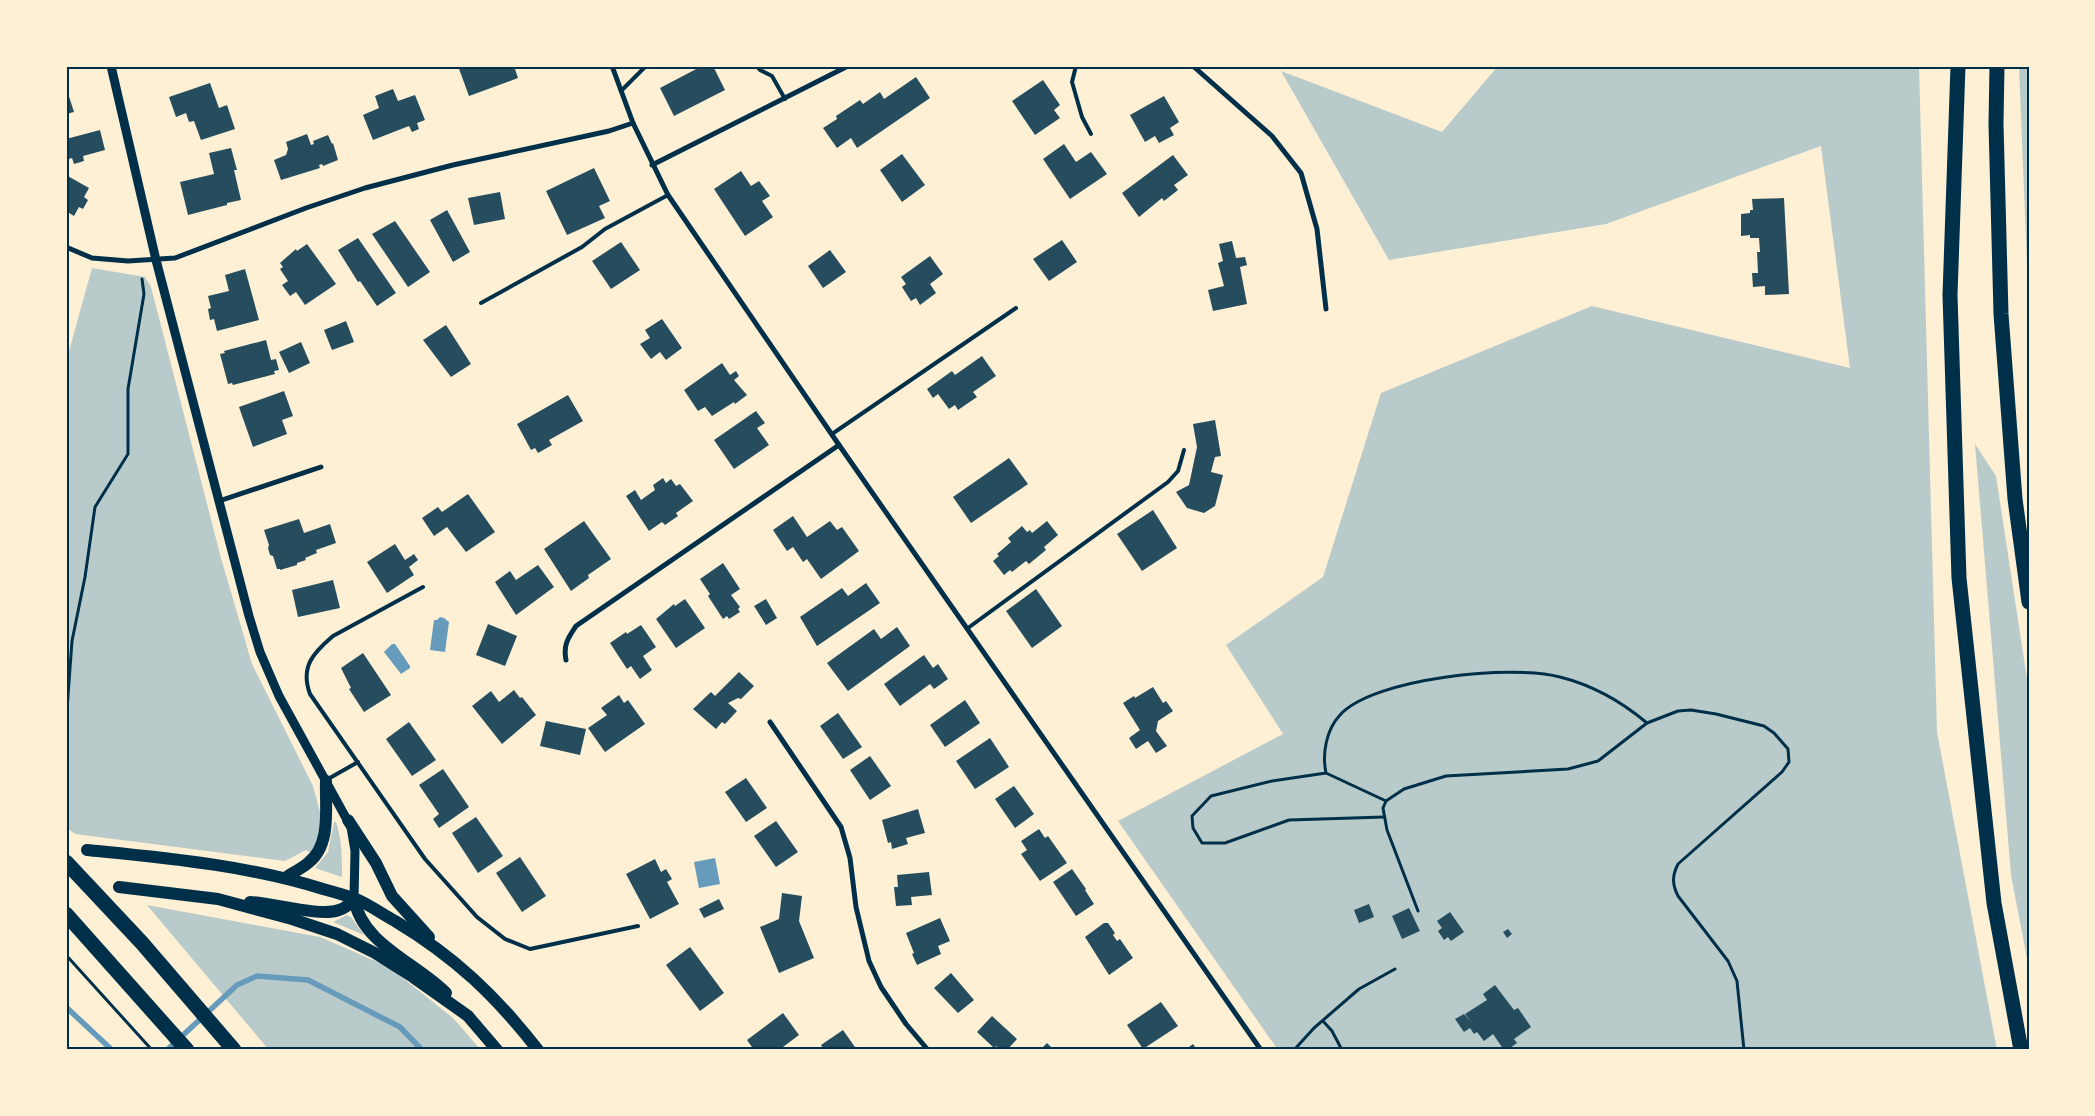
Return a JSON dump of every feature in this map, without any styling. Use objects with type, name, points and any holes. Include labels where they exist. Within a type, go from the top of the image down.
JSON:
[{"type":"highway","points":[[1958,66],[1950,295],[1959,578],[1994,903],[2021,1050]]},
{"type":"highway","points":[[1997,66],[1996,124],[2001,314],[2014,499],[2029,602]]},
{"type":"highway","points":[[66,862],[142,943],[234,1050]]},
{"type":"highway","points":[[66,914],[187,1050]]},
{"type":"main road","points":[[284,878],[308,863],[321,845],[325,830],[326,781]]},
{"type":"main road","points":[[348,820],[376,863],[392,896],[446,955],[494,997],[538,1050]]},
{"type":"main road","points":[[87,850],[188,862],[284,878],[354,898],[408,929],[446,955]]},
{"type":"main road","points":[[119,887],[218,899],[271,903],[324,912],[334,912],[345,908],[354,898]]},
{"type":"main road","points":[[354,898],[358,913],[375,936],[436,982],[497,1050]]},
{"type":"main road","points":[[218,899],[292,919],[356,943],[394,964],[468,1016]]},
{"type":"street","points":[[111,66],[156,260],[244,596],[266,666],[286,712],[348,820],[355,851],[354,898]]},
{"type":"street","points":[[612,66],[633,124],[668,196],[1260,1050]]},
{"type":"street","points":[[652,165],[848,66]]},
{"type":"street","points":[[1193,66],[1272,136],[1301,173],[1317,229],[1326,309]]},
{"type":"street","points":[[66,247],[92,258],[128,261],[156,260],[182,256],[306,208],[394,180],[633,124]]},
{"type":"street","points":[[566,660],[564,651],[566,641],[576,626],[839,444]]},
{"type":"street","points":[[219,501],[321,467]]},
{"type":"street","points":[[770,722],[841,827],[850,858],[856,907],[869,961],[881,988],[906,1024],[928,1050]]},
{"type":"lane","points":[[621,91],[646,66]]},
{"type":"lane","points":[[757,66],[760,70],[772,76],[785,99]]},
{"type":"lane","points":[[1076,66],[1072,82],[1082,116],[1091,134]]},
{"type":"lane","points":[[481,303],[582,248],[605,229],[668,196]]},
{"type":"lane","points":[[832,434],[1016,308]]},
{"type":"lane","points":[[968,628],[1168,482],[1178,471],[1184,450]]},
{"type":"lane","points":[[423,587],[333,636],[321,646],[305,671],[305,681],[310,694],[425,859],[477,917],[506,939],[530,949],[638,926]]},
{"type":"lane","points":[[326,781],[358,762]]},
{"type":"path","points":[[66,723],[72,641],[85,577],[96,507],[128,454],[128,389],[144,294],[142,279]]},
{"type":"path","points":[[1326,773],[1324,763],[1326,741],[1339,716],[1357,702],[1380,692],[1462,674],[1507,672],[1560,676],[1599,691],[1629,707],[1647,723]]},
{"type":"path","points":[[1418,911],[1387,830],[1384,817],[1386,801],[1404,789],[1446,776],[1568,769],[1598,761],[1647,723],[1678,711],[1691,710],[1716,714],[1764,726],[1774,733],[1788,749],[1789,762],[1782,772],[1678,864],[1673,874],[1673,886],[1678,896],[1728,961],[1737,982],[1744,1050]]},
{"type":"path","points":[[1384,817],[1289,820],[1226,844],[1202,843],[1193,828],[1192,816],[1211,796],[1272,781],[1326,773],[1386,801]]},
{"type":"path","points":[[66,954],[152,1050]]},
{"type":"path","points":[[1294,1050],[1359,989],[1395,969]]},
{"type":"path","points":[[1323,1021],[1332,1031],[1342,1050]]},
{"type":"shaded area","points":[[1498,66],[1919,66],[1937,732],[1997,1050],[1278,1050],[1118,821],[1283,734],[1226,645],[1323,577],[1381,393],[1592,306],[1850,368],[1821,146],[1606,224],[1389,260],[1281,71],[1442,132]]},
{"type":"shaded area","points":[[2019,66],[2029,66],[2029,316]]},
{"type":"shaded area","points":[[92,268],[145,277],[151,287],[221,558],[252,664],[313,786],[320,812],[320,829],[317,843],[310,853],[306,850],[285,861],[75,834],[66,827],[66,362]]},
{"type":"shaded area","points":[[1975,444],[1996,476],[2029,692],[2029,969],[2011,875]]},
{"type":"shaded area","points":[[334,822],[336,822],[341,842],[342,877],[315,868],[328,852]]},
{"type":"shaded area","points":[[147,905],[320,937],[389,967],[453,1018],[481,1050],[269,1050]]},
{"type":"shaded area","points":[[347,915],[351,917],[364,935],[333,922]]},
{"type":"water","points":[[440,617],[449,622],[445,652],[430,650],[434,620]]},
{"type":"water","points":[[392,644],[395,644],[410,666],[401,674],[384,652]]},
{"type":"water","points":[[715,858],[720,884],[699,888],[694,862]]},
{"type":"building","points":[[458,66],[514,66],[518,78],[469,96]]},
{"type":"building","points":[[702,66],[713,66],[725,90],[674,116],[660,88]]},
{"type":"building","points":[[916,77],[930,98],[857,148],[851,138],[837,148],[823,128],[837,119],[836,116],[860,100],[863,104],[880,92],[884,99]]},
{"type":"building","points":[[1043,80],[1060,105],[1054,110],[1060,118],[1035,135],[1012,101]]},
{"type":"building","points":[[210,83],[219,108],[227,105],[235,129],[201,140],[194,121],[189,122],[186,113],[176,117],[169,97]]},
{"type":"building","points":[[66,87],[74,112],[66,114]]},
{"type":"building","points":[[393,89],[398,101],[415,95],[425,120],[417,123],[419,129],[412,132],[409,126],[373,140],[363,115],[379,108],[375,96]]},
{"type":"building","points":[[1164,96],[1179,122],[1170,128],[1174,135],[1159,143],[1155,136],[1145,142],[1130,115]]},
{"type":"building","points":[[100,130],[105,150],[83,156],[84,161],[74,164],[72,158],[66,160],[66,139]]},
{"type":"building","points":[[307,134],[311,145],[314,144],[313,141],[328,135],[333,143],[338,160],[323,166],[322,164],[319,165],[320,168],[281,180],[274,160],[286,155],[288,149],[286,142]]},
{"type":"building","points":[[1064,144],[1076,162],[1091,152],[1107,174],[1070,199],[1043,159]]},
{"type":"building","points":[[231,148],[237,170],[234,170],[241,200],[188,215],[180,182],[214,174],[209,153]]},
{"type":"building","points":[[902,154],[925,185],[902,202],[880,170]]},
{"type":"building","points":[[1173,155],[1188,175],[1174,185],[1178,190],[1164,201],[1162,198],[1139,217],[1122,193]]},
{"type":"building","points":[[594,168],[610,201],[599,206],[605,218],[567,235],[546,191]]},
{"type":"building","points":[[741,171],[751,186],[759,181],[770,196],[762,201],[773,217],[745,236],[714,189]]},
{"type":"building","points":[[66,175],[89,188],[84,197],[88,200],[83,209],[79,207],[74,216],[66,211]]},
{"type":"building","points":[[500,192],[505,219],[474,225],[468,198]]},
{"type":"building","points":[[1784,198],[1789,294],[1765,295],[1765,286],[1753,287],[1752,273],[1758,273],[1757,252],[1760,252],[1759,238],[1750,238],[1750,235],[1741,236],[1741,214],[1750,213],[1750,210],[1753,210],[1752,199]]},
{"type":"building","points":[[447,210],[470,252],[453,262],[430,220]]},
{"type":"building","points":[[395,221],[430,272],[408,287],[372,234]]},
{"type":"building","points":[[358,238],[396,293],[377,306],[360,281],[358,282],[338,250]]},
{"type":"building","points":[[1062,240],[1077,262],[1049,281],[1033,259]]},
{"type":"building","points":[[1232,241],[1236,258],[1245,257],[1247,265],[1240,267],[1247,304],[1213,311],[1208,290],[1224,286],[1218,263],[1223,261],[1219,244]]},
{"type":"building","points":[[621,242],[640,270],[611,289],[592,261]]},
{"type":"building","points":[[307,244],[336,284],[305,305],[296,292],[290,296],[282,285],[288,281],[280,269],[283,267],[280,263],[296,249],[297,251]]},
{"type":"building","points":[[830,250],[846,272],[823,288],[808,266]]},
{"type":"building","points":[[930,256],[943,274],[930,284],[936,293],[920,305],[916,298],[911,301],[902,287],[906,284],[901,277]]},
{"type":"building","points":[[245,269],[259,320],[217,331],[214,319],[210,320],[208,309],[211,308],[208,296],[229,291],[225,275]]},
{"type":"building","points":[[662,319],[682,348],[666,360],[660,352],[651,359],[640,344],[650,338],[645,330]]},
{"type":"building","points":[[346,321],[354,342],[332,350],[324,330]]},
{"type":"building","points":[[446,325],[471,364],[451,377],[423,340]]},
{"type":"building","points":[[266,340],[271,360],[276,359],[279,370],[274,371],[275,374],[233,385],[232,383],[228,384],[220,354],[225,353],[224,351]]},
{"type":"building","points":[[301,342],[310,363],[289,373],[279,352]]},
{"type":"building","points":[[982,356],[996,376],[973,392],[977,397],[958,410],[955,405],[949,409],[938,394],[933,398],[927,389],[952,371],[955,375]]},
{"type":"building","points":[[722,363],[730,375],[736,371],[739,376],[734,380],[747,395],[735,404],[734,402],[712,416],[705,407],[698,411],[684,390]]},
{"type":"building","points":[[284,391],[293,416],[282,420],[287,434],[253,447],[239,407]]},
{"type":"building","points":[[568,395],[583,421],[549,440],[552,445],[538,453],[535,448],[531,450],[517,424]]},
{"type":"building","points":[[756,411],[765,423],[757,428],[769,445],[734,469],[714,440]]},
{"type":"building","points":[[1215,420],[1221,456],[1215,457],[1211,472],[1223,475],[1215,506],[1204,513],[1187,508],[1176,492],[1189,485],[1197,447],[1193,424]]},
{"type":"building","points":[[1009,458],[1028,484],[971,523],[953,497]]},
{"type":"building","points":[[663,478],[666,483],[671,479],[676,486],[680,484],[693,501],[676,513],[678,516],[665,525],[662,522],[649,531],[626,496],[635,490],[641,500],[655,490],[653,485]]},
{"type":"building","points":[[468,494],[495,532],[466,552],[447,527],[434,536],[422,518],[438,507],[442,512]]},
{"type":"building","points":[[1153,510],[1177,548],[1142,571],[1117,534]]},
{"type":"building","points":[[793,516],[807,537],[830,521],[837,530],[842,527],[859,551],[821,579],[807,559],[803,562],[793,547],[787,551],[773,530]]},
{"type":"building","points":[[299,519],[304,533],[330,524],[336,543],[316,550],[317,553],[305,558],[306,560],[297,563],[297,565],[280,570],[277,569],[273,556],[270,555],[264,530]]},
{"type":"building","points":[[584,521],[611,559],[588,575],[589,578],[571,591],[544,549]]},
{"type":"building","points":[[1047,521],[1058,535],[1044,547],[1046,550],[1029,564],[1026,561],[1012,572],[1010,570],[1004,575],[993,561],[999,556],[997,554],[1011,542],[1008,538],[1022,526],[1027,532],[1030,530],[1032,533]]},
{"type":"building","points":[[395,544],[405,560],[414,554],[418,560],[409,567],[414,575],[387,593],[367,562]]},
{"type":"building","points":[[723,563],[740,589],[731,595],[740,607],[738,609],[740,612],[729,619],[727,616],[723,619],[708,596],[710,594],[700,579]]},
{"type":"building","points":[[538,565],[554,587],[516,615],[495,582],[510,571],[516,580]]},
{"type":"building","points":[[333,580],[340,608],[298,617],[292,590]]},
{"type":"building","points":[[866,583],[880,603],[817,646],[800,617],[842,588],[848,596]]},
{"type":"building","points":[[1036,589],[1062,626],[1032,648],[1006,611]]},
{"type":"building","points":[[685,599],[705,628],[676,648],[656,619],[674,604],[675,606]]},
{"type":"building","points":[[766,599],[777,618],[766,625],[754,606]]},
{"type":"building","points":[[488,624],[517,636],[505,666],[476,655]]},
{"type":"building","points":[[641,625],[656,647],[643,656],[652,670],[640,679],[631,666],[627,669],[610,643]]},
{"type":"building","points":[[897,627],[910,646],[848,691],[827,663],[874,629],[881,639]]},
{"type":"building","points":[[363,653],[391,695],[364,712],[349,689],[351,688],[341,668]]},
{"type":"building","points":[[924,655],[933,668],[938,664],[948,679],[934,689],[930,684],[900,706],[884,684]]},
{"type":"building","points":[[739,672],[754,686],[741,699],[738,698],[728,703],[737,711],[725,724],[722,722],[716,729],[693,709],[711,692],[715,696]]},
{"type":"building","points":[[1153,687],[1163,703],[1166,701],[1173,711],[1158,721],[1156,731],[1167,746],[1156,753],[1148,741],[1136,749],[1129,738],[1140,730],[1123,703]]},
{"type":"building","points":[[514,690],[536,715],[502,744],[472,706],[491,691],[499,702]]},
{"type":"building","points":[[619,695],[624,703],[628,700],[645,724],[605,752],[588,728],[607,715],[601,708]]},
{"type":"building","points":[[965,700],[980,723],[945,747],[930,725]]},
{"type":"building","points":[[838,713],[862,747],[843,759],[820,726]]},
{"type":"building","points":[[546,721],[586,729],[580,755],[540,746]]},
{"type":"building","points":[[409,722],[436,760],[412,776],[386,739]]},
{"type":"building","points":[[990,738],[1009,767],[975,789],[956,761]]},
{"type":"building","points":[[870,756],[891,786],[870,800],[850,770]]},
{"type":"building","points":[[443,769],[469,807],[439,828],[433,819],[439,814],[419,785]]},
{"type":"building","points":[[746,778],[767,808],[746,822],[725,792]]},
{"type":"building","points":[[1014,786],[1034,814],[1015,828],[995,799]]},
{"type":"building","points":[[918,809],[925,833],[906,838],[908,844],[892,849],[891,842],[888,843],[882,820]]},
{"type":"building","points":[[476,817],[503,856],[478,873],[452,833]]},
{"type":"building","points":[[776,821],[798,852],[776,867],[754,836]]},
{"type":"building","points":[[1039,829],[1045,838],[1048,836],[1067,863],[1040,881],[1021,854],[1027,850],[1021,841]]},
{"type":"building","points":[[520,857],[546,896],[522,912],[496,873]]},
{"type":"building","points":[[655,859],[661,872],[666,869],[672,879],[667,882],[679,904],[650,919],[626,874]]},
{"type":"building","points":[[1072,869],[1094,904],[1076,916],[1053,882]]},
{"type":"building","points":[[929,872],[932,895],[911,897],[912,905],[896,906],[894,887],[898,887],[897,875]]},
{"type":"building","points":[[782,893],[802,896],[799,921],[814,958],[779,973],[760,927],[779,919]]},
{"type":"building","points":[[719,899],[724,909],[704,918],[699,909]]},
{"type":"building","points":[[1369,904],[1374,917],[1359,923],[1354,910]]},
{"type":"building","points":[[1409,908],[1420,931],[1402,939],[1392,916]]},
{"type":"building","points":[[1450,912],[1464,932],[1451,941],[1448,937],[1444,940],[1438,931],[1442,928],[1437,921]]},
{"type":"building","points":[[940,918],[950,941],[938,946],[941,954],[917,965],[906,933]]},
{"type":"building","points":[[1104,923],[1108,923],[1115,933],[1113,935],[1117,941],[1120,939],[1133,958],[1109,975],[1085,937]]},
{"type":"building","points":[[1508,929],[1512,934],[1507,938],[1503,932]]},
{"type":"building","points":[[690,947],[724,993],[700,1011],[666,965]]},
{"type":"building","points":[[951,973],[974,1000],[958,1013],[934,988]]},
{"type":"building","points":[[1495,985],[1514,1010],[1518,1008],[1531,1027],[1514,1039],[1517,1043],[1507,1050],[1504,1050],[1493,1034],[1484,1041],[1477,1032],[1474,1034],[1470,1028],[1464,1032],[1455,1019],[1464,1014],[1471,1022],[1465,1014],[1487,1000],[1483,994]]},
{"type":"building","points":[[1161,1002],[1178,1026],[1143,1049],[1127,1025]]},
{"type":"building","points":[[783,1013],[799,1035],[779,1050],[754,1050],[747,1040]]},
{"type":"building","points":[[992,1016],[1017,1039],[1007,1050],[1000,1050],[996,1046],[994,1048],[977,1032]]},
{"type":"building","points":[[843,1030],[857,1050],[824,1050],[821,1045]]},
{"type":"building","points":[[1047,1043],[1054,1050],[1040,1050]]},
{"type":"building","points":[[1193,1044],[1197,1050],[1185,1050]]},
{"type":"waterway","points":[[167,1050],[237,985],[257,976],[308,980],[400,1027],[422,1050]]},
{"type":"waterway","points":[[66,1007],[112,1050]]}]
